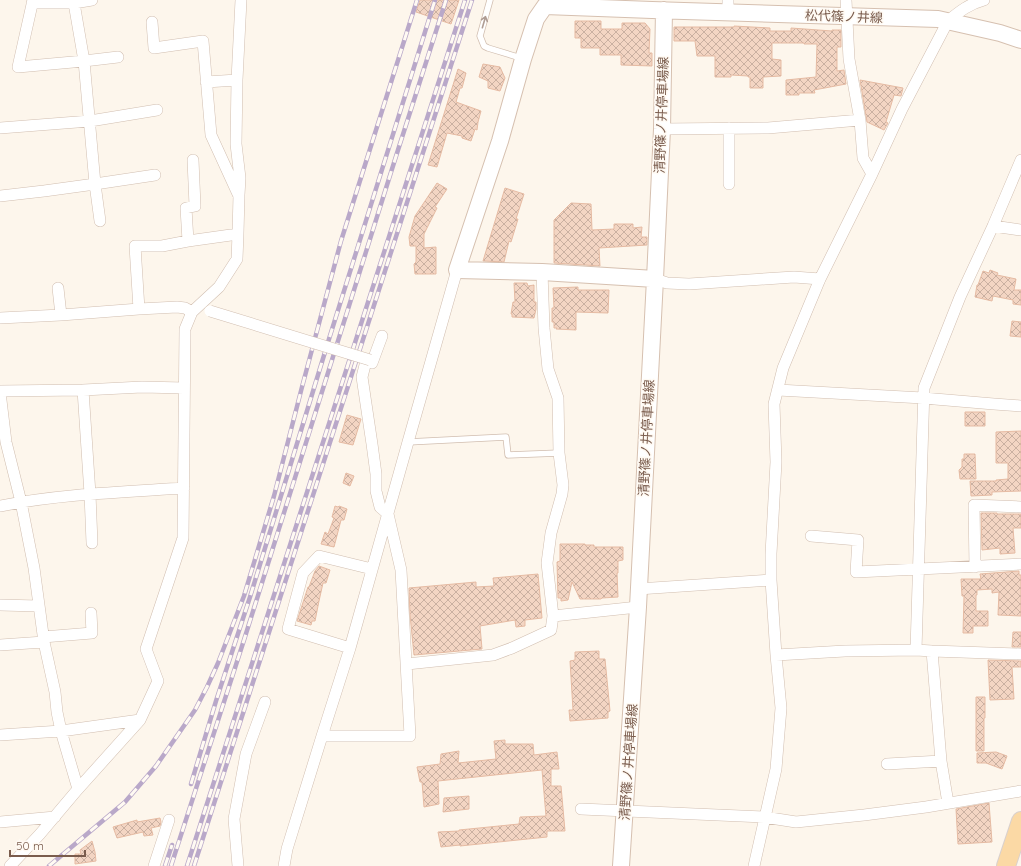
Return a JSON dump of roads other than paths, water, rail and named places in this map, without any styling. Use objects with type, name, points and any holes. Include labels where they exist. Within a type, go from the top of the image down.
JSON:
[{"type":"main road","name":"松代篠ノ井線","points":[[523,58],[542,3],[656,7],[728,6],[847,16],[938,19],[1000,33],[1021,40]]},
{"type":"main road","name":"清野篠ノ井停車場線","points":[[621,866],[638,607],[662,129],[656,7]]},
{"type":"main road","points":[[523,58],[500,141],[457,270],[542,272],[655,279]]},
{"type":"main road","points":[[1006,866],[1021,821]]},
{"type":"street","points":[[92,0],[74,3],[32,2],[18,67],[118,57]]},
{"type":"street","points":[[10,866],[140,720],[158,681],[146,649],[183,538],[185,329],[192,312],[219,287],[237,259],[240,178],[236,144],[240,0]]},
{"type":"street","points":[[846,0],[849,59],[860,120],[863,158],[872,174]]},
{"type":"street","points":[[754,866],[776,769],[781,708],[771,580],[776,462],[774,404],[784,368],[820,279],[872,174],[902,109],[948,21],[970,2],[984,0]]},
{"type":"street","points":[[74,3],[84,61],[95,184],[100,221]]},
{"type":"street","points":[[152,22],[154,48],[203,40],[211,135],[239,196]]},
{"type":"street","points":[[206,82],[237,80]]},
{"type":"street","points":[[0,128],[90,121],[157,110]]},
{"type":"street","points":[[662,129],[768,128],[860,120]]},
{"type":"street","points":[[729,128],[729,184]]},
{"type":"street","points":[[188,241],[186,208],[195,206],[193,160]]},
{"type":"street","points":[[916,650],[924,388],[960,297],[993,226],[1021,160]]},
{"type":"street","points":[[0,196],[44,192],[155,175]]},
{"type":"street","points":[[993,226],[1021,230]]},
{"type":"street","points":[[139,309],[135,246],[162,246],[238,234]]},
{"type":"street","points":[[284,866],[287,849],[350,648],[457,270]]},
{"type":"street","points":[[407,664],[493,655],[551,630],[553,616],[547,563],[551,533],[562,494],[563,485],[559,453],[558,398],[548,369],[544,328],[542,272]]},
{"type":"street","points":[[655,279],[667,283],[689,284],[794,277],[820,279]]},
{"type":"street","points":[[58,288],[61,316]]},
{"type":"street","points":[[0,318],[61,316],[177,307],[185,308],[192,312]]},
{"type":"street","points":[[210,311],[370,360]]},
{"type":"street","points":[[259,319],[322,339]]},
{"type":"street","points":[[322,736],[410,736],[401,570],[388,514],[380,507],[376,491],[376,474],[362,377],[366,361],[372,363],[382,336]]},
{"type":"street","points":[[78,789],[61,731],[55,692],[43,640],[34,568],[21,502],[6,442],[0,391],[83,390],[142,387],[184,388]]},
{"type":"street","points":[[83,390],[92,543]]},
{"type":"street","points":[[778,390],[924,398],[1021,406]]},
{"type":"street","points":[[0,506],[90,494],[184,488]]},
{"type":"street","points":[[975,567],[974,505],[1021,507]]},
{"type":"street","points":[[811,536],[858,540],[856,572],[1021,564]]},
{"type":"street","points":[[350,648],[288,630],[304,573],[319,556],[372,569]]},
{"type":"street","points":[[638,589],[771,580]]},
{"type":"street","points":[[0,605],[38,606]]},
{"type":"street","points":[[553,616],[638,607]]},
{"type":"street","points":[[0,645],[92,633],[91,613]]},
{"type":"street","points":[[776,655],[846,651],[916,650],[1021,654]]},
{"type":"street","points":[[932,651],[941,761],[948,803]]},
{"type":"street","points":[[238,866],[234,819],[246,754],[265,702]]},
{"type":"street","points":[[0,735],[61,731],[140,720]]},
{"type":"street","points":[[887,764],[941,761]]},
{"type":"street","points":[[581,809],[764,817],[796,822],[864,815],[1021,791]]},
{"type":"street","points":[[0,822],[55,816]]},
{"type":"street","points":[[154,866],[169,820]]},
{"type":"lane","points":[[490,0],[480,36],[484,46],[523,58]]},
{"type":"lane","points":[[408,442],[506,437],[508,455],[559,453]]},
{"type":"railway","points":[[49,866],[125,802],[156,766],[195,710],[218,663],[244,596],[274,496],[341,241],[417,0]]},
{"type":"railway","points":[[191,784],[435,0]]},
{"type":"railway","points":[[171,866],[446,0]]},
{"type":"railway","points":[[187,866],[465,0]]},
{"type":"railway","points":[[194,866],[472,0]]},
{"type":"railway","points":[[165,866],[172,845]]}]
